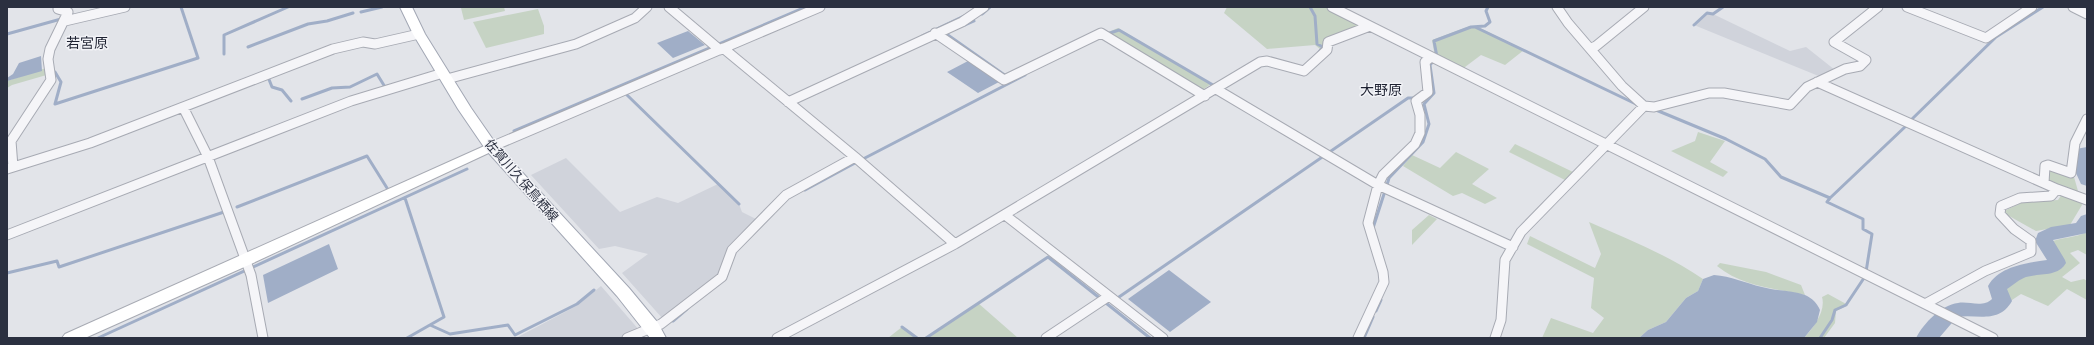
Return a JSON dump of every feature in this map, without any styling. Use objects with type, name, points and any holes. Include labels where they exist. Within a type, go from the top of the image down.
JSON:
[{"type":"main road","name":"佐賀川久保鳥栖線","points":[[406,7],[419,34],[492,147],[622,292],[655,333]]},
{"type":"street","points":[[59,7],[58,9],[68,12],[65,21],[50,49],[48,59],[51,80],[11,141],[10,168],[107,136],[333,49],[363,42],[375,44],[419,34]]},
{"type":"street","points":[[65,21],[125,7]]},
{"type":"street","points":[[7,236],[351,101],[576,44],[635,18],[647,7]]},
{"type":"street","points":[[669,7],[855,157],[955,244]]},
{"type":"street","points":[[70,338],[248,267],[492,147],[820,7]]},
{"type":"street","points":[[788,102],[935,33],[962,22],[984,7]]},
{"type":"street","points":[[1332,7],[1993,338]]},
{"type":"street","points":[[1557,7],[1568,23],[1622,86],[1644,106],[1654,107],[1709,93],[1724,93],[1790,105],[1807,87],[1845,69],[1860,66],[1866,60],[1834,42],[1878,7]]},
{"type":"street","points":[[1590,48],[1596,46],[1644,7]]},
{"type":"street","points":[[1907,7],[1986,38],[2032,7]]},
{"type":"street","points":[[2073,7],[2087,14]]},
{"type":"street","points":[[777,338],[955,244],[1260,62],[1267,61],[1300,71],[1304,70],[1327,50],[1328,42],[1370,26]]},
{"type":"street","points":[[935,33],[1004,80],[1101,33],[1205,96]]},
{"type":"street","points":[[1358,338],[1384,282],[1383,272],[1368,223],[1378,185],[1383,174],[1415,144],[1420,133],[1420,115],[1416,101],[1428,92],[1425,62],[1432,57]]},
{"type":"street","points":[[1817,82],[2044,183],[2086,200]]},
{"type":"street","points":[[1216,89],[1378,185],[1513,246]]},
{"type":"street","points":[[1495,338],[1501,320],[1505,260],[1521,232],[1605,144],[1644,106]]},
{"type":"street","points":[[183,107],[208,157],[248,267],[263,338]]},
{"type":"street","points":[[2044,183],[2045,166],[2048,165],[2070,173],[2074,142],[2087,119]]},
{"type":"street","points":[[627,338],[655,333],[661,324],[722,277],[732,250],[786,195],[855,157]]},
{"type":"street","points":[[1925,304],[1984,271],[2031,252],[2031,241],[2014,228],[2000,214],[2001,206],[2020,198],[2051,196],[2058,189]]},
{"type":"street","points":[[1005,215],[1105,299],[1163,338]]},
{"type":"street","points":[[1046,338],[1105,299]]},
{"type":"shaded area","points":[[1707,13],[1713,14],[1790,51],[1806,47],[1835,70],[1821,77],[1694,25]]},
{"type":"shaded area","points":[[566,158],[620,212],[657,197],[678,203],[718,184],[739,204],[742,212],[758,220],[719,276],[663,319],[622,273],[648,254],[615,246],[599,249],[531,175]]},
{"type":"shaded area","points":[[601,286],[646,338],[516,338],[578,305]]},
{"type":"green space","points":[[504,7],[505,11],[464,20],[461,8]]},
{"type":"green space","points":[[1227,7],[1326,7],[1364,26],[1327,40],[1320,49],[1315,45],[1267,49],[1224,13]]},
{"type":"green space","points":[[538,9],[544,26],[544,34],[486,48],[473,22]]},
{"type":"green space","points":[[1470,26],[1476,26],[1524,50],[1505,65],[1481,55],[1461,70],[1435,57],[1432,40]]},
{"type":"green space","points":[[1118,28],[1211,84],[1201,91],[1106,33]]},
{"type":"green space","points":[[49,67],[50,74],[12,85],[7,88],[7,81]]},
{"type":"green space","points":[[1698,132],[1725,141],[1710,162],[1728,172],[1723,177],[1671,151],[1695,141]]},
{"type":"green space","points":[[1515,144],[1573,172],[1565,180],[1509,152]]},
{"type":"green space","points":[[1456,152],[1489,169],[1472,184],[1497,198],[1485,204],[1462,193],[1453,196],[1403,166],[1412,155],[1440,168]]},
{"type":"green space","points":[[2052,168],[2074,177],[2082,205],[2070,225],[2036,231],[2002,212],[2023,202],[2058,200],[2064,191],[2049,183],[2049,169]]},
{"type":"green space","points":[[1429,215],[1437,219],[1412,245],[1412,230]]},
{"type":"green space","points":[[1589,222],[1648,248],[1690,270],[1703,279],[1698,291],[1686,298],[1666,322],[1648,330],[1639,338],[1542,338],[1551,318],[1593,333],[1604,318],[1591,308],[1594,278],[1527,244],[1530,236],[1595,268],[1601,254]]},
{"type":"green space","points":[[2087,232],[2087,255],[2078,250],[2070,253],[2080,263],[2062,277],[2071,282],[2084,279],[2087,281],[2087,300],[2067,289],[2048,306],[2021,294],[2009,302],[2003,288],[2027,274],[2053,272],[2063,267],[2061,255],[2050,242]]},
{"type":"green space","points":[[1720,263],[1766,272],[1801,285],[1805,295],[1748,283],[1727,273],[1717,266]]},
{"type":"green space","points":[[1828,294],[1848,305],[1836,311],[1835,323],[1824,338],[1804,338],[1812,329],[1821,313],[1823,302],[1822,297]]},
{"type":"green space","points":[[978,303],[1018,338],[926,338]]},
{"type":"green space","points":[[902,327],[917,338],[888,338]]},
{"type":"water","points":[[688,31],[705,45],[673,58],[657,43]]},
{"type":"water","points":[[41,56],[42,71],[7,81],[7,78],[13,74],[19,63]]},
{"type":"water","points":[[968,61],[999,82],[978,93],[947,72]]},
{"type":"water","points":[[329,244],[338,269],[268,303],[263,275]]},
{"type":"water","points":[[1169,270],[1211,302],[1170,332],[1128,299]]},
{"type":"water","points":[[1714,275],[1732,278],[1767,288],[1805,295],[1814,301],[1820,310],[1817,322],[1804,338],[1639,338],[1648,330],[1666,322],[1686,298],[1698,291],[1703,279]]},
{"type":"waterway","points":[[55,72],[61,82],[55,104],[198,58],[181,7]]},
{"type":"waterway","points":[[224,54],[224,35],[288,7]]},
{"type":"waterway","points":[[361,12],[382,7]]},
{"type":"waterway","points":[[514,131],[806,7]]},
{"type":"waterway","points":[[982,14],[990,7]]},
{"type":"waterway","points":[[1310,7],[1315,16],[1317,44],[1323,47],[1319,52]]},
{"type":"waterway","points":[[1437,57],[1434,41],[1471,27],[1485,26],[1490,22],[1486,11],[1488,7]]},
{"type":"waterway","points":[[1694,25],[1707,13],[1713,14],[1723,7]]},
{"type":"waterway","points":[[1910,121],[1996,37],[2043,7]]},
{"type":"waterway","points":[[248,47],[308,24],[327,21],[353,13]]},
{"type":"waterway","points":[[922,36],[964,16]]},
{"type":"waterway","points":[[7,34],[61,19]]},
{"type":"waterway","points":[[965,25],[974,21]]},
{"type":"waterway","points":[[1475,27],[1638,105]]},
{"type":"waterway","points":[[1107,34],[1119,30],[1213,85]]},
{"type":"waterway","points":[[945,33],[1006,76]]},
{"type":"waterway","points":[[1387,185],[1389,178],[1423,142],[1429,124],[1424,104],[1434,93],[1430,65],[1433,61]]},
{"type":"waterway","points":[[302,99],[332,88],[350,87],[377,74],[385,87],[388,86]]},
{"type":"waterway","points":[[863,159],[1025,75]]},
{"type":"waterway","points":[[268,77],[272,87],[282,90],[291,101]]},
{"type":"waterway","points":[[627,95],[739,204]]},
{"type":"waterway","points":[[1119,297],[1408,98],[1414,98]]},
{"type":"waterway","points":[[1656,110],[1726,139],[1765,159],[1781,177],[1830,198]]},
{"type":"waterway","points":[[1830,198],[1907,125]]},
{"type":"waterway","points":[[2087,152],[2082,153],[2078,160],[2087,180]]},
{"type":"waterway","points":[[237,207],[367,156],[387,188]]},
{"type":"waterway","points":[[805,190],[855,163]]},
{"type":"waterway","points":[[98,338],[467,169]]},
{"type":"waterway","points":[[1373,228],[1385,191]]},
{"type":"waterway","points":[[405,198],[444,317],[407,338]]},
{"type":"waterway","points":[[1830,198],[1827,202],[1863,219],[1863,229],[1872,234],[1866,272]]},
{"type":"waterway","points":[[7,273],[57,261],[59,267],[224,212]]},
{"type":"waterway","points":[[1926,338],[1933,332],[1944,316],[1952,311],[1985,311],[1996,307],[2002,301],[1997,286],[2020,271],[2053,266],[2057,263],[2046,245],[2044,237],[2051,233],[2082,228],[2087,220]]},
{"type":"waterway","points":[[926,338],[1048,257],[1150,338]]},
{"type":"waterway","points":[[1820,338],[1832,320],[1835,310],[1846,305],[1864,278]]},
{"type":"waterway","points":[[430,325],[450,334],[508,325],[515,335],[577,304],[594,290]]},
{"type":"waterway","points":[[1376,311],[1381,300]]},
{"type":"waterway","points":[[673,321],[687,309]]},
{"type":"waterway","points":[[1364,338],[1373,317]]},
{"type":"waterway","points":[[902,327],[917,338]]},
{"type":"district","name":"若宮原","points":[[87,43]]},
{"type":"district","name":"大野原","points":[[1381,90]]}]
